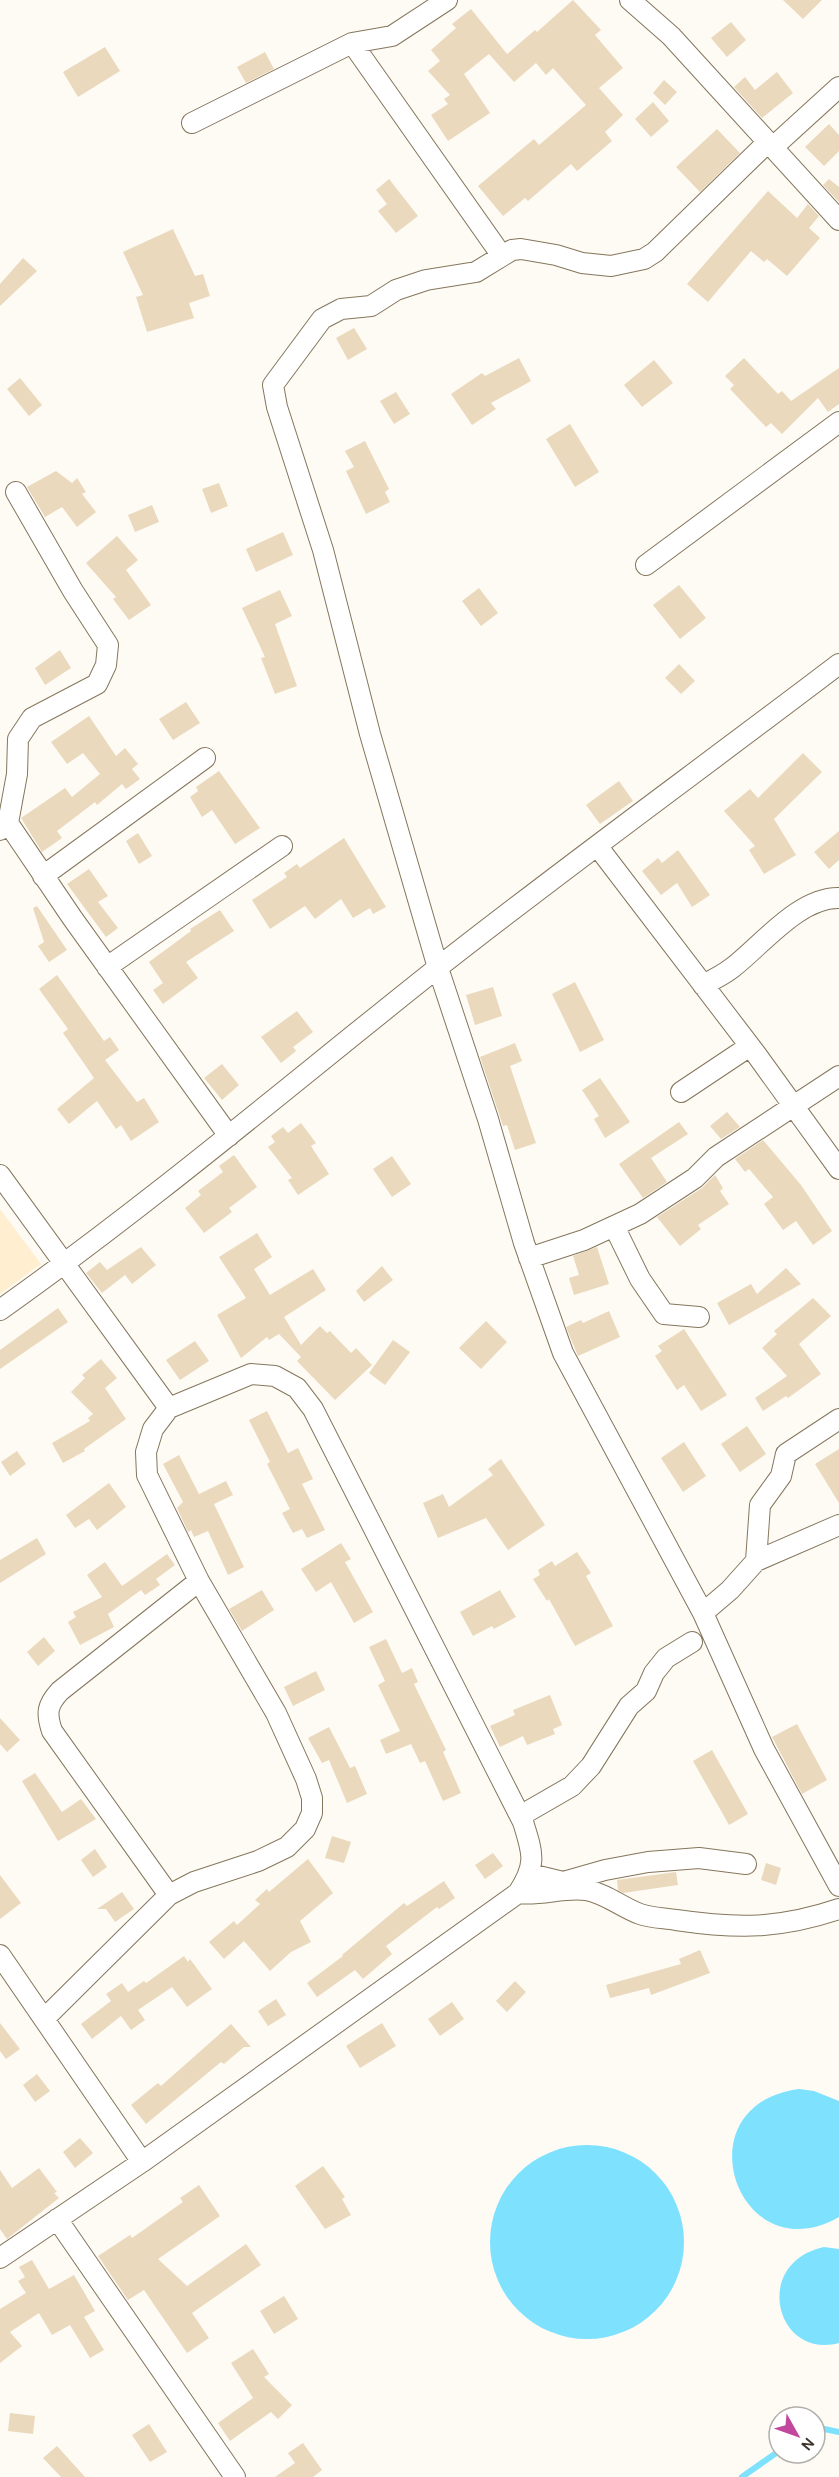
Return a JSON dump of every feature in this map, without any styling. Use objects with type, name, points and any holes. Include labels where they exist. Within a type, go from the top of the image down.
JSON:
[{"type":"street","points":[[192,123],[352,43],[392,36],[447,0]]},
{"type":"street","points":[[630,0],[671,36],[839,220]]},
{"type":"street","points":[[352,43],[502,256]]},
{"type":"street","points":[[839,87],[770,145],[655,252],[644,259],[601,265],[520,249],[502,256],[476,272],[426,280],[396,290],[371,306],[342,309],[322,319],[273,385],[277,407],[324,550],[370,734],[438,968],[488,1119],[529,1258],[563,1353],[703,1613],[764,1749],[839,1886]]},
{"type":"street","points":[[646,565],[839,422]]},
{"type":"street","points":[[16,492],[72,591],[108,645],[106,665],[97,684],[32,718],[18,739],[17,774],[4,826],[43,876],[229,1136]]},
{"type":"street","points":[[0,1310],[63,1265],[229,1136],[438,968],[839,664]]},
{"type":"street","points":[[43,876],[205,758]]},
{"type":"street","points":[[107,967],[282,846]]},
{"type":"street","points":[[597,847],[750,1046],[839,1169]]},
{"type":"street","points":[[704,985],[730,970],[793,915],[829,898],[839,898]]},
{"type":"street","points":[[681,1092],[750,1046]]},
{"type":"street","points":[[529,1258],[584,1240],[669,1196],[695,1178],[716,1157],[839,1076]]},
{"type":"street","points":[[0,1175],[63,1265],[169,1408]]},
{"type":"street","points":[[614,1226],[640,1279],[664,1314],[699,1317]]},
{"type":"street","points":[[0,2258],[142,2162],[518,1893],[530,1874],[532,1854],[520,1816],[313,1409],[297,1388],[275,1376],[251,1374],[169,1408],[153,1429],[146,1452],[147,1475],[199,1581],[276,1713],[306,1779],[312,1798],[312,1812],[304,1829],[287,1847],[258,1861],[194,1882],[169,1896],[44,2019]]},
{"type":"street","points":[[756,1561],[760,1504],[781,1476],[786,1454],[839,1419]]},
{"type":"street","points":[[703,1613],[730,1590],[756,1561],[839,1525]]},
{"type":"street","points":[[169,1896],[52,1731],[46,1715],[50,1703],[60,1691],[199,1581]]},
{"type":"street","points":[[520,1816],[572,1786],[591,1766],[628,1706],[646,1691],[654,1673],[666,1658],[692,1642]]},
{"type":"street","points":[[530,1874],[563,1882],[605,1870],[648,1862],[699,1858],[746,1864]]},
{"type":"street","points":[[518,1893],[535,1895],[583,1890],[606,1894],[640,1914],[716,1925],[758,1927],[810,1919],[839,1909]]},
{"type":"street","points":[[0,1955],[142,2162]]},
{"type":"street","points":[[57,2219],[235,2477]]},
{"type":"shaded area","points":[[0,1209],[41,1264],[0,1294]]},
{"type":"water","points":[[799,2089],[814,2091],[839,2101],[839,2217],[803,2229],[773,2224],[750,2206],[736,2181],[732,2152],[740,2124],[762,2101]]},
{"type":"water","points":[[577,2145],[597,2145],[633,2156],[656,2173],[668,2188],[677,2205],[684,2232],[684,2252],[677,2279],[668,2296],[656,2311],[641,2323],[624,2332],[597,2339],[577,2339],[541,2328],[512,2304],[501,2288],[494,2270],[490,2252],[490,2232],[501,2196],[525,2167],[541,2156],[559,2149]]},
{"type":"water","points":[[824,2247],[839,2249],[839,2343],[817,2344],[800,2337],[787,2324],[780,2307],[780,2289],[787,2271],[801,2256]]},
{"type":"building","points":[[573,0],[601,30],[595,35],[623,68],[599,88],[623,115],[605,132],[612,141],[577,171],[571,164],[528,201],[525,198],[503,216],[478,186],[534,139],[539,145],[586,105],[553,68],[546,75],[536,63],[514,82],[489,54],[464,74],[490,113],[448,141],[431,115],[448,104],[444,99],[450,95],[428,71],[440,61],[431,50],[456,28],[452,24],[471,9],[507,54],[535,30],[537,32]]},
{"type":"building","points":[[783,0],[822,0],[803,19]]},
{"type":"building","points":[[731,22],[746,40],[727,57],[711,38]]},
{"type":"building","points":[[105,47],[120,71],[78,97],[63,72]]},
{"type":"building","points":[[265,52],[274,69],[246,83],[237,67]]},
{"type":"building","points":[[777,72],[793,93],[762,118],[734,87],[745,77],[755,90]]},
{"type":"building","points":[[664,80],[677,92],[665,105],[653,93]]},
{"type":"building","points":[[653,102],[669,121],[651,137],[635,119]]},
{"type":"building","points":[[829,124],[839,135],[839,151],[824,166],[805,147]]},
{"type":"building","points":[[717,129],[740,153],[700,192],[676,167]]},
{"type":"building","points":[[389,179],[418,216],[396,233],[378,211],[387,204],[376,190]]},
{"type":"building","points":[[829,179],[839,187],[839,202],[823,185]]},
{"type":"building","points":[[768,191],[797,218],[808,204],[819,216],[809,228],[820,238],[787,276],[767,259],[764,262],[751,251],[708,302],[687,284]]},
{"type":"building","points":[[173,229],[195,276],[203,274],[210,296],[189,303],[194,318],[147,332],[136,297],[143,295],[123,252]]},
{"type":"building","points":[[23,258],[37,271],[0,306],[0,284]]},
{"type":"building","points":[[354,328],[367,349],[348,360],[336,338]]},
{"type":"building","points":[[519,358],[531,381],[491,403],[496,409],[472,425],[451,394],[482,373],[485,376]]},
{"type":"building","points":[[744,358],[778,394],[782,391],[791,401],[839,368],[839,404],[828,412],[818,398],[782,434],[771,423],[766,427],[730,389],[734,385],[725,376]]},
{"type":"building","points":[[654,360],[673,383],[642,407],[624,385]]},
{"type":"building","points":[[20,378],[42,405],[29,416],[7,389]]},
{"type":"building","points":[[396,392],[410,414],[394,424],[380,401]]},
{"type":"building","points":[[570,424],[599,472],[575,487],[546,439]]},
{"type":"building","points":[[365,441],[389,489],[385,492],[390,502],[366,514],[346,471],[354,467],[345,451]]},
{"type":"building","points":[[56,471],[72,483],[77,478],[86,492],[82,494],[96,512],[77,527],[62,507],[45,517],[27,487]]},
{"type":"building","points":[[219,483],[228,506],[211,513],[202,489]]},
{"type":"building","points":[[152,505],[159,522],[135,532],[128,515]]},
{"type":"building","points":[[283,532],[293,555],[256,572],[246,549]]},
{"type":"building","points":[[117,536],[138,560],[126,570],[151,605],[129,620],[113,599],[116,597],[86,563]]},
{"type":"building","points":[[679,585],[706,618],[680,639],[653,605]]},
{"type":"building","points":[[479,588],[498,613],[481,626],[462,601]]},
{"type":"building","points":[[280,590],[292,616],[275,624],[297,686],[275,694],[261,658],[265,657],[242,608]]},
{"type":"building","points":[[60,650],[71,668],[45,685],[35,668]]},
{"type":"building","points":[[679,664],[695,681],[681,694],[665,678]]},
{"type":"building","points":[[186,702],[200,723],[173,740],[159,719]]},
{"type":"building","points":[[89,716],[116,756],[125,748],[138,764],[132,769],[140,779],[126,789],[122,784],[97,805],[95,802],[57,831],[62,838],[42,852],[21,818],[65,788],[72,797],[100,774],[83,753],[67,764],[51,742]]},
{"type":"building","points":[[803,753],[822,772],[774,819],[796,855],[764,874],[749,850],[755,846],[724,811],[750,789],[758,798]]},
{"type":"building","points":[[219,771],[260,828],[235,844],[212,810],[202,817],[190,797],[198,791],[196,787]]},
{"type":"building","points":[[619,781],[633,801],[600,824],[586,805]]},
{"type":"building","points":[[839,831],[839,860],[829,869],[814,852]]},
{"type":"building","points":[[138,833],[152,856],[139,864],[126,841]]},
{"type":"building","points":[[344,838],[386,907],[373,914],[370,908],[353,918],[341,899],[315,919],[305,906],[270,929],[252,900],[287,877],[284,873],[297,864],[300,868]]},
{"type":"building","points":[[678,850],[710,895],[692,907],[677,883],[661,895],[642,871],[658,858],[662,863]]},
{"type":"building","points":[[89,869],[108,896],[98,902],[118,928],[106,937],[67,884]]},
{"type":"building","points":[[37,906],[67,950],[49,962],[38,946],[44,942],[33,908]]},
{"type":"building","points":[[220,910],[234,931],[186,962],[198,978],[163,1004],[153,990],[163,983],[149,962],[191,931],[190,929]]},
{"type":"building","points":[[57,975],[104,1041],[110,1037],[119,1050],[105,1060],[137,1102],[144,1098],[159,1122],[131,1141],[121,1125],[116,1129],[97,1101],[69,1124],[57,1109],[94,1078],[63,1033],[68,1029],[39,989]]},
{"type":"building","points":[[575,982],[604,1040],[580,1052],[552,994]]},
{"type":"building","points":[[493,987],[502,1016],[475,1025],[466,995]]},
{"type":"building","points":[[297,1011],[313,1032],[293,1047],[296,1051],[281,1063],[261,1037]]},
{"type":"building","points":[[515,1043],[522,1061],[510,1066],[536,1143],[515,1150],[507,1125],[503,1126],[480,1057]]},
{"type":"building","points":[[222,1064],[239,1085],[222,1100],[204,1078]]},
{"type":"building","points":[[600,1078],[630,1122],[605,1138],[594,1119],[599,1116],[582,1090]]},
{"type":"building","points":[[727,1112],[740,1127],[721,1139],[710,1126]]},
{"type":"building","points":[[679,1122],[688,1134],[651,1158],[667,1182],[643,1198],[619,1164]]},
{"type":"building","points":[[301,1123],[316,1143],[311,1146],[329,1174],[298,1195],[288,1180],[292,1178],[268,1147],[275,1142],[271,1136],[283,1127],[288,1133]]},
{"type":"building","points":[[763,1140],[801,1185],[832,1231],[813,1245],[796,1221],[783,1230],[764,1204],[773,1197],[749,1169],[745,1172],[735,1159]]},
{"type":"building","points":[[234,1155],[257,1187],[229,1208],[232,1212],[204,1233],[185,1208],[201,1195],[198,1191],[223,1172],[219,1166]]},
{"type":"building","points":[[392,1156],[411,1184],[392,1197],[373,1169]]},
{"type":"building","points":[[715,1175],[723,1188],[720,1191],[729,1204],[698,1225],[701,1229],[680,1246],[657,1217],[702,1188]]},
{"type":"building","points":[[257,1233],[272,1257],[254,1269],[270,1295],[313,1269],[326,1290],[284,1317],[301,1345],[320,1326],[327,1333],[330,1331],[351,1353],[356,1348],[372,1365],[335,1400],[297,1361],[301,1357],[279,1334],[269,1340],[267,1337],[241,1358],[217,1315],[246,1298],[219,1257]]},
{"type":"building","points":[[141,1247],[156,1265],[132,1284],[125,1275],[102,1293],[86,1273],[100,1262],[107,1270]]},
{"type":"building","points":[[597,1247],[609,1284],[574,1295],[569,1278],[579,1275],[573,1256]]},
{"type":"building","points":[[382,1266],[393,1280],[364,1302],[356,1291]]},
{"type":"building","points":[[786,1268],[801,1284],[729,1325],[717,1303],[751,1284],[757,1294]]},
{"type":"building","points":[[813,1298],[831,1316],[799,1344],[821,1374],[788,1398],[786,1396],[763,1411],[755,1398],[787,1376],[762,1348],[777,1334],[774,1331]]},
{"type":"building","points":[[58,1308],[68,1322],[0,1369],[0,1350]]},
{"type":"building","points":[[609,1311],[620,1337],[578,1356],[566,1327],[581,1320],[583,1323]]},
{"type":"building","points":[[486,1321],[507,1342],[481,1369],[459,1348]]},
{"type":"building","points":[[684,1329],[727,1395],[701,1411],[684,1385],[677,1390],[655,1356],[662,1351],[658,1346]]},
{"type":"building","points":[[393,1340],[410,1352],[385,1385],[369,1373]]},
{"type":"building","points":[[195,1341],[209,1361],[180,1380],[166,1360]]},
{"type":"building","points":[[101,1359],[117,1378],[105,1388],[126,1419],[84,1449],[85,1451],[63,1463],[52,1443],[90,1421],[88,1418],[93,1414],[71,1392],[85,1378],[82,1375]]},
{"type":"building","points":[[267,1411],[288,1453],[298,1448],[313,1479],[302,1484],[325,1530],[307,1538],[302,1529],[293,1533],[282,1513],[290,1509],[267,1464],[270,1462],[249,1420]]},
{"type":"building","points":[[747,1426],[766,1454],[740,1472],[721,1444]]},
{"type":"building","points":[[684,1442],[706,1476],[683,1492],[661,1458]]},
{"type":"building","points":[[839,1449],[839,1503],[815,1464]]},
{"type":"building","points":[[17,1451],[26,1464],[10,1476],[1,1462]]},
{"type":"building","points":[[179,1455],[199,1494],[226,1481],[233,1495],[214,1504],[244,1567],[228,1575],[208,1531],[194,1537],[191,1530],[188,1532],[177,1508],[183,1502],[163,1464]]},
{"type":"building","points":[[501,1459],[545,1525],[508,1550],[486,1518],[438,1538],[423,1503],[443,1494],[449,1507],[493,1475],[488,1469]]},
{"type":"building","points":[[109,1483],[126,1507],[97,1530],[89,1519],[75,1528],[66,1515]]},
{"type":"building","points":[[37,1538],[46,1554],[0,1583],[0,1560]]},
{"type":"building","points":[[341,1543],[351,1559],[345,1562],[373,1612],[354,1623],[331,1582],[316,1592],[301,1569]]},
{"type":"building","points":[[577,1552],[591,1573],[586,1576],[613,1626],[575,1646],[549,1599],[547,1601],[533,1579],[540,1575],[538,1570],[552,1561],[555,1566]]},
{"type":"building","points":[[167,1554],[175,1565],[156,1579],[160,1585],[145,1595],[141,1590],[108,1614],[114,1627],[80,1645],[68,1622],[76,1617],[73,1612],[102,1597],[87,1575],[105,1562],[122,1586]]},
{"type":"building","points":[[262,1590],[274,1610],[242,1631],[229,1609]]},
{"type":"building","points":[[500,1590],[516,1617],[494,1629],[492,1626],[473,1636],[460,1612]]},
{"type":"building","points":[[44,1637],[55,1651],[38,1666],[27,1652]]},
{"type":"building","points":[[386,1639],[402,1673],[412,1668],[418,1682],[414,1684],[446,1750],[443,1752],[461,1793],[443,1801],[425,1761],[420,1763],[411,1744],[386,1754],[380,1740],[400,1731],[378,1685],[385,1681],[369,1647]]},
{"type":"building","points":[[316,1671],[325,1690],[293,1706],[284,1687]]},
{"type":"building","points":[[550,1695],[562,1725],[553,1729],[555,1734],[527,1745],[523,1736],[500,1747],[490,1726],[515,1715],[513,1710]]},
{"type":"building","points":[[0,1718],[20,1740],[7,1752],[0,1744]]},
{"type":"building","points":[[797,1724],[827,1780],[802,1794],[772,1737]]},
{"type":"building","points":[[329,1727],[350,1768],[355,1766],[367,1794],[347,1803],[329,1760],[322,1763],[308,1738]]},
{"type":"building","points":[[712,1750],[748,1814],[729,1825],[693,1761]]},
{"type":"building","points":[[35,1773],[62,1812],[81,1799],[96,1819],[58,1841],[22,1781]]},
{"type":"building","points":[[332,1836],[351,1842],[344,1863],[325,1858]]},
{"type":"building","points":[[95,1849],[107,1867],[93,1877],[81,1860]]},
{"type":"building","points":[[493,1853],[503,1866],[485,1879],[475,1865]]},
{"type":"building","points":[[308,1859],[333,1893],[300,1921],[311,1942],[291,1952],[270,1971],[244,1941],[224,1959],[209,1942],[234,1921],[237,1925],[260,1904],[255,1900],[267,1889],[269,1892]]},
{"type":"building","points":[[766,1863],[781,1868],[776,1885],[761,1880]]},
{"type":"building","points":[[676,1872],[678,1885],[623,1893],[618,1890],[617,1880]]},
{"type":"building","points":[[0,1875],[21,1903],[0,1919]]},
{"type":"building","points":[[444,1881],[455,1898],[439,1909],[437,1907],[386,1946],[392,1954],[363,1979],[355,1970],[317,1997],[307,1983],[343,1956],[404,1903],[407,1906]]},
{"type":"building","points":[[122,1892],[134,1909],[115,1922],[106,1909],[97,1909]]},
{"type":"building","points":[[700,1950],[710,1973],[651,1995],[649,1988],[610,1998],[606,1985],[681,1964],[679,1959]]},
{"type":"building","points":[[184,1956],[188,1962],[190,1959],[212,1989],[187,2007],[172,1987],[138,2010],[145,2020],[131,2030],[121,2016],[92,2039],[81,2024],[111,2001],[106,1994],[122,1983],[128,1992],[144,1981],[146,1983]]},
{"type":"building","points":[[515,1981],[526,1992],[507,2012],[496,2001]]},
{"type":"building","points":[[276,1999],[286,2015],[268,2026],[258,2011]]},
{"type":"building","points":[[452,2002],[464,2019],[440,2036],[428,2019]]},
{"type":"building","points":[[0,2023],[20,2049],[6,2059],[0,2051]]},
{"type":"building","points":[[382,2023],[396,2046],[360,2068],[346,2046]]},
{"type":"building","points":[[231,2024],[251,2047],[244,2047],[224,2064],[221,2062],[146,2124],[131,2105],[158,2083],[161,2086]]},
{"type":"building","points":[[37,2074],[50,2091],[35,2102],[23,2085]]},
{"type":"building","points":[[80,2138],[93,2153],[75,2168],[63,2152]]},
{"type":"building","points":[[323,2166],[345,2197],[342,2199],[351,2215],[325,2229],[295,2186]]},
{"type":"building","points":[[39,2168],[59,2198],[7,2239],[0,2229],[0,2170],[12,2188]]},
{"type":"building","points":[[199,2185],[220,2216],[158,2259],[187,2286],[246,2244],[261,2265],[192,2313],[209,2338],[187,2353],[144,2290],[128,2300],[98,2256],[130,2235],[132,2238],[183,2202],[180,2198]]},
{"type":"building","points":[[32,2260],[49,2289],[74,2275],[95,2311],[84,2317],[104,2350],[90,2358],[70,2325],[52,2335],[39,2313],[10,2332],[22,2346],[0,2363],[0,2309],[26,2293],[18,2281],[25,2277],[19,2267]]},
{"type":"building","points":[[284,2296],[298,2319],[274,2334],[260,2311]]},
{"type":"building","points":[[253,2349],[269,2374],[264,2377],[292,2405],[278,2419],[271,2412],[230,2441],[218,2423],[253,2398],[231,2363]]},
{"type":"building","points":[[10,2413],[35,2416],[33,2434],[8,2431]]},
{"type":"building","points":[[149,2424],[167,2452],[150,2462],[132,2435]]},
{"type":"building","points":[[303,2443],[322,2470],[313,2477],[275,2477],[295,2463],[288,2453]]},
{"type":"building","points":[[57,2446],[85,2477],[61,2477],[43,2458]]},
{"type":"waterway","points":[[827,2430],[839,2432]]},
{"type":"waterway","points":[[742,2477],[767,2459]]}]
